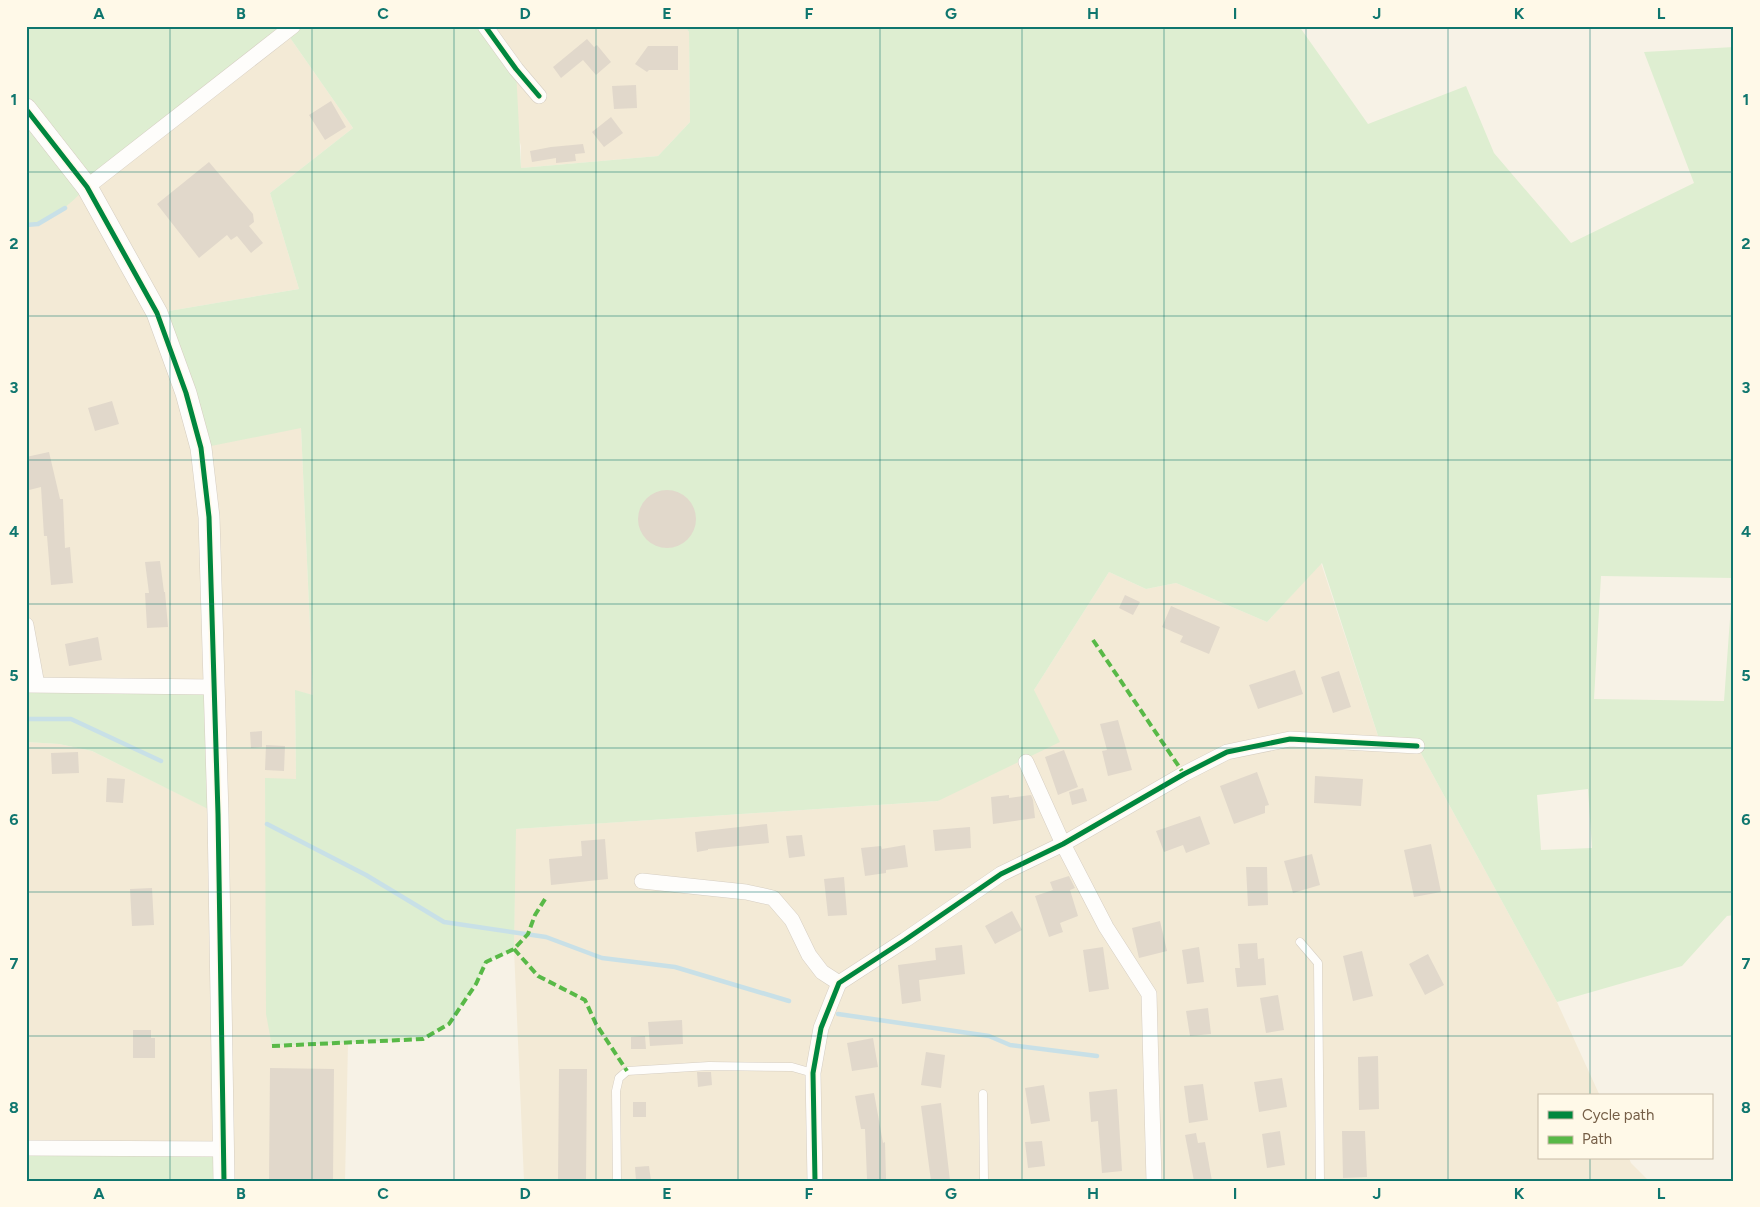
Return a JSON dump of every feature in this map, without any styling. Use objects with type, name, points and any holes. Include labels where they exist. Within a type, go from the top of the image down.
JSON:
[{"type":"street","points":[[87,187],[293,26]]},
{"type":"street","points":[[485,26],[516,69],[539,96]]},
{"type":"street","points":[[26,109],[87,187],[157,313],[186,393],[201,448],[209,517],[218,814],[224,1181]]},
{"type":"street","points":[[26,625],[32,685],[213,687]]},
{"type":"street","points":[[815,1181],[813,1073],[821,1028],[840,982],[1001,874],[1064,844],[1184,774],[1227,752],[1290,739],[1417,746]]},
{"type":"street","points":[[1026,762],[1064,844],[1106,927],[1149,994],[1154,1181]]},
{"type":"street","points":[[642,881],[746,892],[773,898],[792,920],[809,955],[822,972],[840,982]]},
{"type":"street","points":[[26,1148],[224,1149]]},
{"type":"lane","points":[[1300,942],[1318,963],[1320,1181]]},
{"type":"lane","points":[[617,1181],[616,1091],[619,1078],[627,1071],[709,1066],[792,1067],[813,1073]]},
{"type":"lane","points":[[983,1094],[984,1181]]},
{"type":"shaded area","points":[[485,26],[685,26],[689,32],[690,122],[658,156],[521,168],[521,146]]},
{"type":"shaded area","points":[[286,32],[353,128],[270,193],[299,289],[157,313],[301,428],[313,695],[295,691],[296,779],[265,779],[272,1046],[348,1043],[345,1181],[224,1181],[26,1148],[26,742],[59,744],[92,751],[217,813],[26,685],[26,225],[38,224]]},
{"type":"shaded area","points":[[1321,563],[1381,745],[1417,746],[1557,1002],[1599,1094],[1538,1094],[1538,1160],[1630,1160],[1649,1181],[524,1181],[514,949],[515,829],[938,801],[1034,690],[1109,572],[1146,589],[1176,583],[1267,622]]},
{"type":"green space","points":[[26,26],[485,26],[516,69],[521,168],[658,156],[690,122],[689,32],[685,26],[1299,26],[1368,124],[1466,86],[1494,153],[1571,243],[1694,183],[1644,52],[1734,47],[1734,915],[1727,916],[1682,966],[1557,1002],[1417,746],[1381,745],[1322,563],[1267,622],[1176,583],[1146,589],[1109,572],[1034,690],[1060,742],[938,801],[516,829],[514,949],[486,962],[476,984],[449,1024],[423,1039],[272,1046],[266,1014],[265,778],[296,779],[295,690],[313,695],[301,428],[201,448],[157,313],[299,289],[270,193],[353,128],[286,32],[87,187],[60,211],[44,220],[26,225]],"holes":[[[1601,576],[1733,578],[1724,701],[1594,699]],[[1588,789],[1592,848],[1541,850],[1537,795]]]},
{"type":"green space","points":[[26,685],[213,687],[218,814],[92,751],[59,744],[26,742]]},
{"type":"green space","points":[[26,1148],[224,1149],[224,1181],[26,1181]]},
{"type":"building","points":[[587,39],[594,47],[597,45],[611,62],[596,75],[583,60],[561,78],[553,67]]},
{"type":"building","points":[[648,46],[678,46],[678,70],[649,70],[647,72],[635,64]]},
{"type":"building","points":[[636,85],[637,108],[614,109],[612,86]]},
{"type":"building","points":[[331,101],[346,127],[325,140],[309,115]]},
{"type":"building","points":[[611,117],[623,133],[604,147],[592,132]]},
{"type":"building","points":[[583,144],[585,153],[575,154],[576,161],[556,163],[556,158],[532,162],[530,151]]},
{"type":"building","points":[[209,162],[253,214],[254,222],[249,226],[263,243],[251,253],[237,236],[231,240],[227,235],[199,258],[157,204]]},
{"type":"building","points":[[112,401],[119,424],[95,431],[88,408]]},
{"type":"building","points":[[49,452],[60,499],[63,499],[65,548],[70,547],[73,583],[51,585],[47,536],[44,536],[41,487],[29,490],[26,479],[26,457]]},
{"type":"building","points":[[667,490],[678,492],[691,503],[696,519],[694,530],[683,543],[667,548],[656,546],[643,535],[638,519],[640,508],[651,495]]},
{"type":"building","points":[[160,561],[168,627],[147,628],[145,593],[149,593],[145,562]]},
{"type":"building","points":[[1125,595],[1140,602],[1133,615],[1119,608]]},
{"type":"building","points":[[1171,606],[1220,627],[1209,654],[1180,642],[1183,636],[1162,627]]},
{"type":"building","points":[[98,637],[102,660],[69,666],[65,644]]},
{"type":"building","points":[[1295,670],[1303,694],[1258,709],[1249,685]]},
{"type":"building","points":[[1339,671],[1351,707],[1333,713],[1321,677]]},
{"type":"building","points":[[1118,720],[1132,770],[1108,776],[1102,751],[1107,750],[1100,724]]},
{"type":"building","points":[[262,731],[262,747],[251,748],[250,732]]},
{"type":"building","points":[[266,745],[285,746],[284,771],[265,770]]},
{"type":"building","points":[[1064,750],[1078,787],[1058,795],[1045,757]]},
{"type":"building","points":[[78,752],[79,773],[52,774],[51,753]]},
{"type":"building","points":[[1257,772],[1269,805],[1265,806],[1265,813],[1234,824],[1220,786]]},
{"type":"building","points":[[1315,776],[1363,779],[1361,806],[1314,803]]},
{"type":"building","points":[[107,778],[125,779],[123,803],[106,802]]},
{"type":"building","points":[[1083,788],[1087,801],[1072,805],[1069,792]]},
{"type":"building","points":[[1009,795],[1009,798],[1031,795],[1035,818],[993,824],[991,797]]},
{"type":"building","points":[[1200,816],[1210,844],[1186,853],[1183,845],[1164,852],[1156,831]]},
{"type":"building","points":[[767,824],[769,843],[708,849],[697,852],[695,832]]},
{"type":"building","points":[[970,827],[971,848],[935,851],[933,830]]},
{"type":"building","points":[[802,835],[805,856],[789,858],[786,836]]},
{"type":"building","points":[[605,839],[608,879],[551,885],[549,859],[582,856],[581,841]]},
{"type":"building","points":[[1431,844],[1441,892],[1414,897],[1404,850]]},
{"type":"building","points":[[905,845],[908,867],[886,870],[886,873],[865,876],[861,848],[881,846],[882,849]]},
{"type":"building","points":[[1312,854],[1320,885],[1293,893],[1284,861]]},
{"type":"building","points":[[1246,867],[1267,867],[1268,905],[1248,906]]},
{"type":"building","points":[[1069,876],[1075,888],[1070,890],[1078,916],[1060,923],[1063,932],[1049,937],[1035,896],[1053,890],[1050,882]]},
{"type":"building","points":[[844,877],[847,915],[828,916],[824,879]]},
{"type":"building","points":[[152,888],[154,925],[132,926],[130,889]]},
{"type":"building","points":[[1012,911],[1022,930],[995,944],[985,926]]},
{"type":"building","points":[[1160,921],[1167,951],[1139,958],[1132,928]]},
{"type":"building","points":[[1257,943],[1258,959],[1264,958],[1266,985],[1237,987],[1235,968],[1240,968],[1238,944]]},
{"type":"building","points":[[962,945],[965,974],[919,980],[921,1001],[902,1004],[898,965],[936,960],[935,948]]},
{"type":"building","points":[[1103,947],[1109,989],[1089,992],[1083,950]]},
{"type":"building","points":[[1199,947],[1204,982],[1187,984],[1182,950]]},
{"type":"building","points":[[1362,951],[1373,996],[1353,1001],[1343,956]]},
{"type":"building","points":[[1428,954],[1444,985],[1425,995],[1409,964]]},
{"type":"building","points":[[1278,995],[1284,1030],[1266,1033],[1260,998]]},
{"type":"building","points":[[1208,1008],[1211,1034],[1190,1036],[1186,1011]]},
{"type":"building","points":[[682,1020],[683,1044],[650,1046],[648,1022]]},
{"type":"building","points":[[133,1030],[151,1030],[151,1038],[155,1038],[155,1058],[133,1058]]},
{"type":"building","points":[[645,1036],[646,1049],[631,1049],[631,1037]]},
{"type":"building","points":[[873,1038],[878,1067],[852,1071],[847,1043]]},
{"type":"building","points":[[926,1052],[945,1055],[941,1088],[921,1085]]},
{"type":"building","points":[[1378,1056],[1379,1109],[1359,1110],[1358,1057]]},
{"type":"building","points":[[270,1068],[334,1069],[333,1181],[269,1181]]},
{"type":"building","points":[[559,1069],[587,1069],[586,1181],[558,1181]]},
{"type":"building","points":[[697,1072],[711,1072],[712,1085],[698,1087]]},
{"type":"building","points":[[1282,1078],[1287,1107],[1259,1112],[1254,1082]]},
{"type":"building","points":[[1203,1084],[1208,1120],[1189,1123],[1184,1086]]},
{"type":"building","points":[[1044,1085],[1050,1121],[1031,1124],[1025,1088]]},
{"type":"building","points":[[1117,1089],[1122,1171],[1102,1173],[1098,1121],[1091,1122],[1089,1092]]},
{"type":"building","points":[[874,1093],[883,1143],[885,1142],[886,1179],[867,1179],[865,1129],[861,1129],[855,1096]]},
{"type":"building","points":[[633,1102],[646,1102],[646,1117],[633,1117]]},
{"type":"building","points":[[941,1103],[950,1181],[931,1181],[921,1106]]},
{"type":"building","points":[[1280,1131],[1285,1165],[1267,1168],[1262,1134]]},
{"type":"building","points":[[1342,1131],[1365,1131],[1367,1177],[1343,1178]]},
{"type":"building","points":[[1196,1133],[1198,1143],[1205,1142],[1212,1181],[1194,1181],[1185,1135]]},
{"type":"building","points":[[1042,1141],[1045,1166],[1028,1168],[1025,1142]]},
{"type":"building","points":[[649,1166],[651,1181],[636,1181],[635,1167]]},
{"type":"waterway","points":[[26,225],[38,224],[65,208]]},
{"type":"waterway","points":[[26,719],[71,719],[161,761]]},
{"type":"waterway","points":[[267,824],[366,875],[444,922],[546,937],[602,958],[675,967],[789,1001]]},
{"type":"waterway","points":[[838,1014],[989,1036],[1010,1045],[1097,1056]]},
{"type":"marked path","points":[[1093,640],[1184,774]]},
{"type":"marked path","points":[[272,1046],[423,1039],[449,1024],[476,984],[486,962],[514,949],[528,934],[535,915],[547,896]]},
{"type":"marked path","points":[[514,949],[538,976],[585,1000],[596,1024],[627,1071]]},
{"type":"cycle path","points":[[485,26],[516,69],[539,96]]},
{"type":"cycle path","points":[[26,109],[87,187],[157,313],[186,393],[201,448],[209,517],[218,814],[224,1181]]},
{"type":"cycle path","points":[[815,1181],[813,1073],[821,1028],[839,983],[1001,874],[1063,844],[1184,774],[1227,752],[1290,739],[1417,746]]}]
